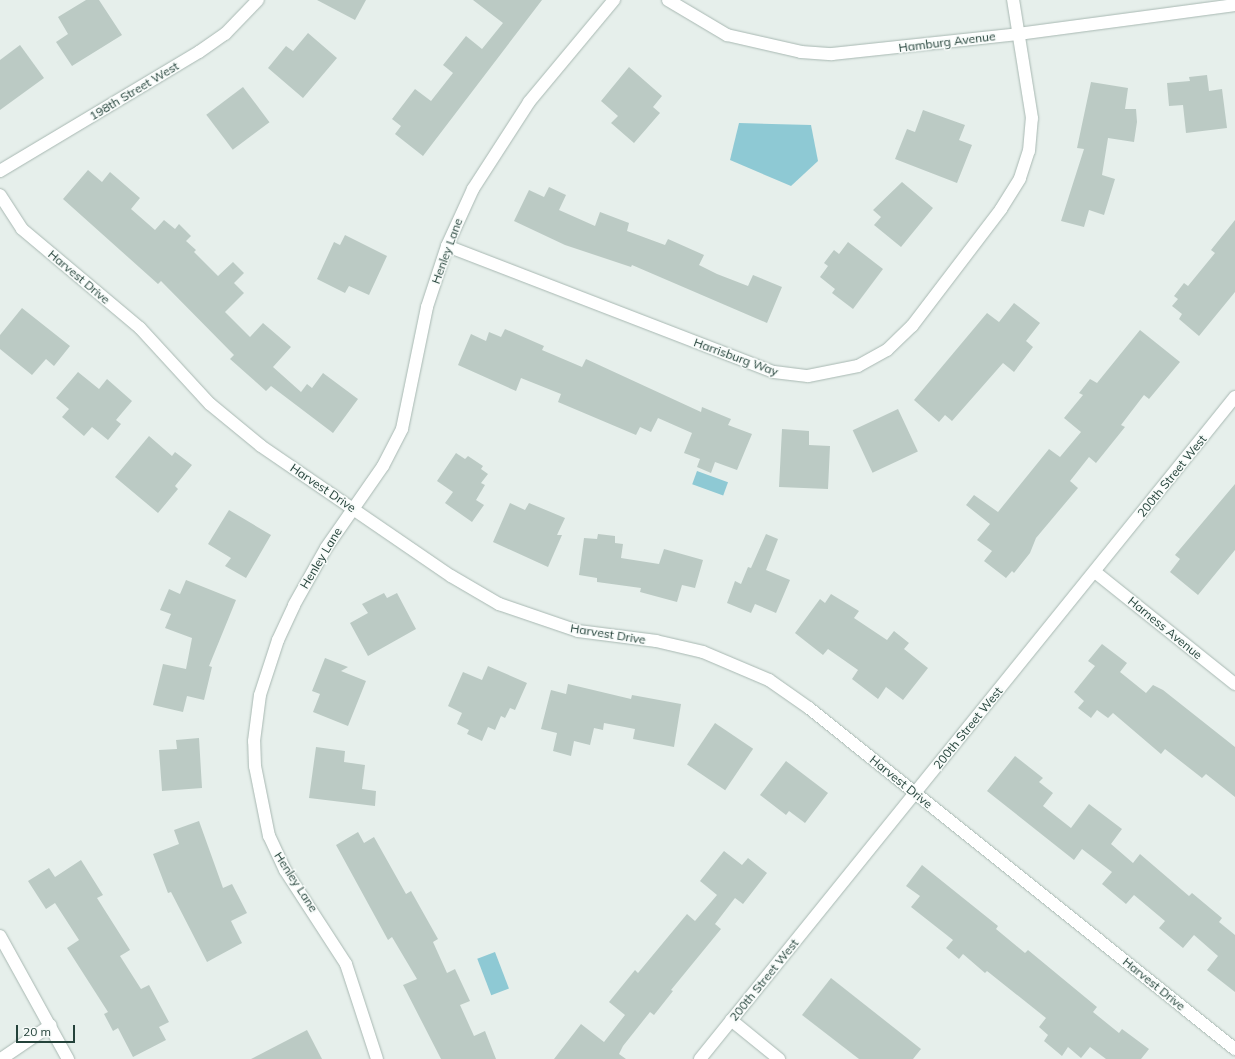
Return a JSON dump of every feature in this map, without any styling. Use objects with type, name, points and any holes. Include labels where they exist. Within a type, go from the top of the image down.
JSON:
[{"type":"street","name":"198th Street West","points":[[0,171],[199,52],[225,34],[258,0]]},
{"type":"street","name":"Henley Lane","points":[[377,1059],[346,964],[285,870],[269,836],[258,789],[254,741],[260,695],[278,640],[310,575],[383,466],[402,429],[427,307],[447,246],[473,190],[518,119],[614,0]]},
{"type":"street","name":"Hamburg Avenue","points":[[668,0],[727,35],[801,52],[884,50],[1235,5]]},
{"type":"street","name":"Harrisburg Way","points":[[447,246],[774,372],[808,376],[858,366],[887,350],[912,326],[1001,209],[1020,178],[1029,151],[1032,118],[1013,0]]},
{"type":"street","name":"Harvest Drive","points":[[0,195],[22,229],[151,338],[210,404],[261,446],[475,590],[525,615],[578,631],[680,646],[748,669],[794,697],[1235,1049]]},
{"type":"street","name":"200th Street West","points":[[700,1059],[916,794],[1235,397]]},
{"type":"street","name":"Harness Avenue","points":[[1094,572],[1235,684]]},
{"type":"street","points":[[0,936],[68,1059]]},
{"type":"street","points":[[731,1020],[779,1059]]},
{"type":"street","points":[[1,1059],[50,1025]]},
{"type":"water","points":[[739,123],[811,125],[818,161],[791,186],[730,160]]},
{"type":"water","points":[[697,471],[728,482],[723,495],[692,484]]},
{"type":"water","points":[[495,952],[509,988],[491,995],[477,959]]},
{"type":"building","points":[[86,0],[99,0],[122,35],[72,66],[56,42],[68,34],[58,17]]},
{"type":"building","points":[[317,0],[366,0],[355,20]]},
{"type":"building","points":[[473,0],[542,0],[423,156],[395,134],[401,126],[392,119],[415,89],[431,101],[453,73],[443,65],[466,36],[482,49],[503,23]]},
{"type":"building","points":[[308,33],[337,58],[303,98],[268,68],[286,46],[293,51]]},
{"type":"building","points":[[20,45],[44,78],[0,110],[0,60]]},
{"type":"building","points":[[629,67],[662,96],[653,107],[660,113],[634,143],[611,123],[618,116],[601,101]]},
{"type":"building","points":[[1207,75],[1209,91],[1222,89],[1227,128],[1186,133],[1183,105],[1169,106],[1167,83],[1190,81],[1189,77]]},
{"type":"building","points":[[1091,82],[1128,88],[1125,109],[1136,109],[1137,122],[1134,142],[1108,138],[1102,175],[1115,179],[1104,215],[1089,210],[1084,227],[1061,221],[1084,149],[1077,148]]},
{"type":"building","points":[[243,87],[269,122],[233,150],[206,115]]},
{"type":"building","points":[[923,110],[965,125],[959,140],[972,145],[957,183],[895,159],[907,129],[915,132]]},
{"type":"building","points":[[88,170],[102,182],[110,172],[140,198],[131,209],[155,230],[164,220],[175,229],[179,224],[191,236],[186,241],[196,250],[194,252],[218,276],[233,262],[244,273],[234,283],[244,293],[225,312],[250,337],[263,323],[291,347],[273,367],[301,392],[307,384],[312,388],[323,373],[358,399],[333,433],[271,386],[266,391],[230,359],[234,355],[161,281],[158,284],[63,199]]},
{"type":"building","points":[[902,182],[933,208],[901,247],[874,225],[881,217],[873,210]]},
{"type":"building","points":[[549,187],[566,195],[559,210],[595,226],[600,212],[629,223],[627,231],[665,245],[668,239],[704,255],[699,265],[717,274],[748,286],[753,275],[782,287],[767,323],[632,265],[631,267],[565,245],[514,221],[529,190],[544,197]]},
{"type":"building","points":[[1235,220],[1235,292],[1199,336],[1179,319],[1182,314],[1172,306],[1178,299],[1174,296],[1184,283],[1188,286],[1215,253],[1211,250]]},
{"type":"building","points":[[345,235],[387,256],[369,295],[349,286],[345,293],[317,279],[334,242],[340,245]]},
{"type":"building","points":[[848,242],[883,269],[853,309],[832,293],[835,289],[820,277],[828,266],[824,263],[834,250],[839,254]]},
{"type":"building","points":[[1014,303],[1040,323],[1026,341],[1033,347],[1014,372],[1003,363],[952,421],[945,415],[939,422],[914,400],[987,313],[999,322]]},
{"type":"building","points":[[22,308],[70,346],[54,366],[46,359],[32,375],[0,349],[0,335]]},
{"type":"building","points":[[505,329],[544,346],[542,350],[582,367],[586,359],[701,412],[702,407],[731,419],[728,425],[752,434],[737,470],[715,462],[711,473],[697,467],[700,459],[684,453],[692,433],[658,418],[651,432],[640,427],[636,435],[558,402],[561,394],[521,378],[516,391],[458,365],[471,334],[486,341],[489,332],[501,337]]},
{"type":"building","points":[[1140,330],[1180,362],[1149,399],[1144,395],[1121,425],[1125,427],[1096,463],[1089,457],[1070,481],[1078,488],[1036,538],[1030,553],[1014,573],[1012,571],[1006,578],[984,561],[992,551],[977,540],[990,524],[966,505],[974,495],[998,512],[1049,449],[1060,457],[1081,432],[1064,418],[1083,395],[1079,393],[1090,379],[1097,383]]},
{"type":"building","points":[[78,372],[99,389],[107,379],[132,401],[116,420],[121,424],[108,440],[92,427],[84,436],[62,417],[69,409],[56,398]]},
{"type":"building","points":[[898,409],[918,452],[873,473],[853,430]]},
{"type":"building","points":[[782,429],[809,431],[809,445],[830,446],[828,489],[779,487]]},
{"type":"building","points":[[149,436],[172,456],[175,452],[192,465],[175,486],[178,489],[158,513],[115,477]]},
{"type":"building","points":[[456,453],[465,459],[468,456],[483,466],[481,469],[488,474],[481,483],[485,485],[476,500],[484,505],[472,522],[445,503],[453,492],[437,481]]},
{"type":"building","points":[[1235,484],[1235,550],[1198,595],[1170,572],[1180,559],[1175,555]]},
{"type":"building","points":[[510,503],[525,510],[529,503],[565,518],[557,535],[562,535],[548,567],[493,542]]},
{"type":"building","points":[[229,510],[271,535],[246,578],[225,566],[231,558],[208,544]]},
{"type":"building","points":[[598,534],[615,536],[615,543],[623,544],[621,558],[659,564],[664,549],[703,560],[695,588],[682,585],[677,602],[640,592],[641,588],[597,582],[597,578],[579,575],[584,538],[597,539]]},
{"type":"building","points":[[766,534],[778,539],[766,570],[790,580],[776,613],[755,604],[751,613],[727,603],[735,581],[741,584],[748,567],[751,568]]},
{"type":"building","points":[[186,580],[236,600],[209,666],[212,667],[204,700],[187,696],[183,712],[153,705],[163,664],[186,669],[192,638],[165,628],[171,614],[160,610],[169,589],[180,594]]},
{"type":"building","points":[[384,593],[387,598],[397,593],[416,629],[368,656],[350,623],[368,613],[362,604]]},
{"type":"building","points":[[831,594],[859,611],[854,618],[887,640],[894,631],[909,643],[904,649],[928,668],[903,700],[886,687],[878,699],[852,679],[858,670],[828,649],[823,655],[795,633],[820,599],[825,603]]},
{"type":"building","points":[[1102,644],[1127,663],[1120,672],[1146,693],[1153,685],[1163,690],[1235,747],[1235,797],[1206,774],[1202,778],[1165,749],[1161,754],[1113,713],[1108,718],[1097,710],[1091,718],[1078,708],[1084,701],[1074,692],[1095,666],[1088,661]]},
{"type":"building","points":[[325,658],[348,667],[341,671],[366,681],[348,726],[313,712],[320,694],[312,691]]},
{"type":"building","points":[[488,666],[527,683],[515,710],[510,708],[505,718],[501,716],[495,730],[488,727],[482,741],[467,734],[469,730],[457,724],[462,713],[448,706],[463,672],[482,680]]},
{"type":"building","points":[[568,684],[631,699],[632,695],[681,704],[674,747],[633,739],[635,729],[604,723],[603,730],[594,728],[590,745],[574,741],[571,756],[553,751],[557,733],[541,729],[551,690],[566,694]]},
{"type":"building","points":[[715,723],[753,749],[725,790],[687,764]]},
{"type":"building","points":[[199,738],[202,788],[162,791],[159,750],[177,749],[176,740]]},
{"type":"building","points":[[316,747],[345,751],[344,762],[365,765],[362,789],[376,791],[375,806],[309,798]]},
{"type":"building","points":[[1015,756],[1043,778],[1039,782],[1053,793],[1043,806],[1071,828],[1089,804],[1122,829],[1111,844],[1133,863],[1140,854],[1189,896],[1192,893],[1222,918],[1219,922],[1235,935],[1235,992],[1207,970],[1218,956],[1194,935],[1183,948],[1159,928],[1165,921],[1134,895],[1126,904],[1102,884],[1112,872],[1082,849],[1074,860],[987,791]]},
{"type":"building","points":[[786,761],[828,793],[805,823],[789,811],[786,815],[760,795]]},
{"type":"building","points":[[199,821],[223,888],[232,884],[247,913],[231,921],[242,943],[207,962],[171,892],[168,893],[153,854],[179,844],[174,830]]},
{"type":"building","points":[[358,832],[364,843],[374,837],[406,894],[411,891],[438,939],[433,942],[447,973],[455,969],[470,1001],[460,1005],[474,1036],[485,1031],[496,1059],[441,1059],[403,985],[417,979],[392,937],[388,940],[336,845]]},
{"type":"building","points":[[724,851],[742,865],[748,858],[767,873],[743,904],[735,898],[715,924],[721,929],[671,990],[673,991],[654,1015],[650,1012],[623,1046],[619,1054],[626,1059],[554,1059],[581,1024],[604,1042],[625,1015],[609,1002],[635,970],[638,973],[687,914],[695,921],[717,895],[700,881]]},
{"type":"building","points":[[81,860],[103,895],[97,898],[130,950],[120,956],[141,989],[149,985],[169,1022],[159,1027],[166,1040],[133,1057],[118,1028],[113,1031],[104,1014],[108,1012],[67,948],[79,940],[55,903],[46,909],[28,881],[49,868],[55,877]]},
{"type":"building","points":[[922,865],[998,926],[996,929],[1025,953],[1028,950],[1097,1007],[1093,1012],[1119,1033],[1122,1029],[1149,1049],[1141,1059],[1106,1059],[1090,1047],[1081,1058],[1068,1047],[1062,1056],[1044,1041],[1048,1035],[1039,1027],[1046,1018],[987,971],[985,973],[963,954],[959,959],[946,948],[953,940],[911,907],[920,896],[906,886]]},
{"type":"building","points":[[831,978],[921,1049],[913,1059],[859,1059],[802,1015]]},
{"type":"building","points":[[307,1030],[322,1059],[251,1059]]}]
